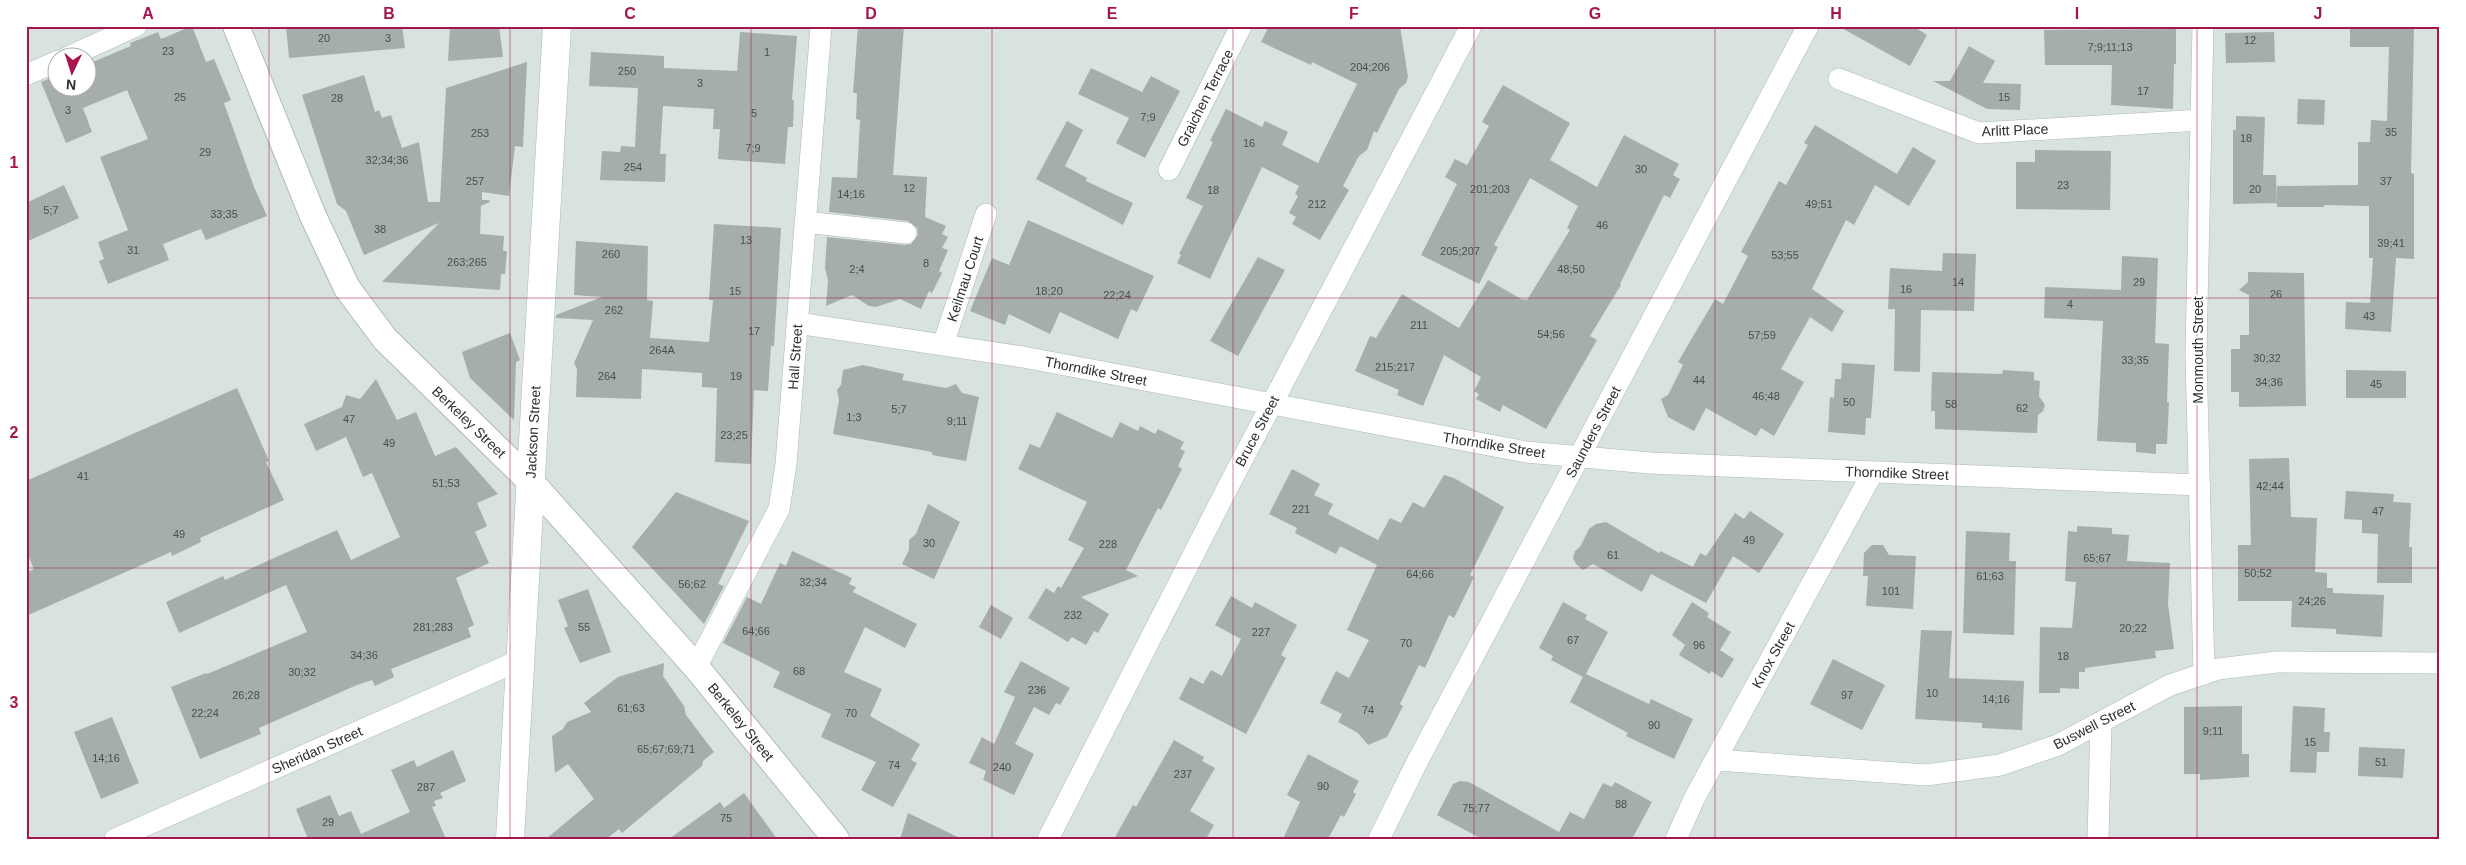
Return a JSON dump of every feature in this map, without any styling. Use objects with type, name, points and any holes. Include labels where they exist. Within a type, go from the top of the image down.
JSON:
[{"type":"main road","name":"Jackson Street","points":[[510,839],[557,26]]},
{"type":"street","points":[[88,48],[136,26]]},
{"type":"street","name":"Berkeley Street","points":[[236,26],[313,216],[347,288],[385,339],[530,481],[696,667],[836,839]]},
{"type":"street","name":"Hall Street","points":[[696,667],[779,509],[786,464],[821,26]]},
{"type":"street","name":"Graichen Terrace","points":[[1169,170],[1242,26]]},
{"type":"street","name":"Bruce Street","points":[[1048,839],[1271,406],[1471,26]]},
{"type":"street","name":"Saunders Street","points":[[1380,839],[1416,766],[1808,26]]},
{"type":"street","name":"Monmouth Street","points":[[2203,26],[2196,354],[2204,674]]},
{"type":"street","points":[[26,75],[48,65]]},
{"type":"street","name":"Arlitt Place","points":[[1839,79],[1979,133],[2201,120]]},
{"type":"street","name":"Keilmau Court","points":[[943,345],[986,214]]},
{"type":"street","points":[[805,222],[906,233]]},
{"type":"street","name":"Thorndike Street","points":[[797,322],[1023,357],[1271,406],[1526,452],[1660,464],[2200,485]]},
{"type":"street","name":"Knox Street","points":[[1676,839],[1716,760],[1873,472]]},
{"type":"street","name":"Sheridan Street","points":[[115,839],[520,660]]},
{"type":"street","name":"Buswell Street","points":[[1716,760],[1926,775],[2000,765],[2058,745],[2170,686],[2218,668],[2277,662],[2440,663]]},
{"type":"street","points":[[2098,839],[2101,724]]},
{"type":"building","points":[[192,26],[206,62],[214,59],[231,100],[224,103],[254,187],[267,216],[206,240],[201,229],[163,244],[169,260],[108,284],[99,261],[104,259],[98,242],[128,230],[100,157],[148,139],[127,90],[83,108],[92,132],[66,143],[41,82],[48,79],[48,98],[98,98],[98,60],[131,46],[130,43],[158,32],[161,39]]},
{"type":"building","points":[[286,26],[402,26],[405,48],[289,58]]},
{"type":"building","points":[[450,26],[499,26],[503,57],[448,61]]},
{"type":"building","points":[[858,26],[904,26],[893,175],[927,177],[925,217],[946,226],[942,234],[948,237],[942,248],[948,250],[939,271],[942,273],[932,293],[929,291],[921,309],[900,299],[876,307],[869,306],[852,295],[826,306],[828,280],[825,268],[827,237],[905,245],[911,244],[918,235],[917,228],[908,221],[829,212],[832,177],[857,178],[860,120],[856,119],[857,93],[853,93]]},
{"type":"building","points":[[1269,26],[1400,26],[1408,77],[1406,83],[1399,89],[1377,133],[1374,131],[1367,150],[1359,156],[1343,186],[1349,190],[1320,240],[1292,224],[1296,217],[1289,213],[1298,196],[1295,194],[1299,186],[1262,167],[1210,279],[1177,263],[1181,255],[1179,254],[1203,206],[1186,198],[1213,142],[1210,141],[1226,109],[1262,127],[1265,121],[1288,132],[1282,145],[1318,163],[1357,84],[1312,62],[1311,65],[1261,42]]},
{"type":"building","points":[[1838,26],[1913,26],[1927,35],[1910,66]]},
{"type":"building","points":[[2350,26],[2414,26],[2411,173],[2414,174],[2414,259],[2396,258],[2391,332],[2345,329],[2346,302],[2370,303],[2373,258],[2369,258],[2369,206],[2277,207],[2277,186],[2358,185],[2358,142],[2370,142],[2371,120],[2387,121],[2389,47],[2350,47]]},
{"type":"building","points":[[2176,29],[2173,109],[2111,105],[2112,65],[2045,65],[2044,30]]},
{"type":"building","points":[[740,32],[797,36],[792,100],[794,100],[793,127],[788,127],[785,164],[718,159],[720,129],[713,129],[714,109],[663,106],[660,154],[666,154],[665,182],[600,180],[602,151],[620,152],[621,146],[635,147],[638,88],[589,86],[591,52],[664,56],[664,68],[737,71]]},
{"type":"building","points":[[2274,32],[2275,62],[2226,63],[2225,33]]},
{"type":"building","points":[[1969,46],[1995,61],[1983,83],[2021,84],[2020,110],[1987,109],[1933,81],[1950,81]]},
{"type":"building","points":[[527,62],[523,147],[515,146],[509,196],[482,192],[482,200],[489,200],[490,202],[481,206],[480,234],[504,236],[503,251],[507,251],[505,274],[501,274],[500,290],[382,282],[439,223],[364,255],[346,211],[337,204],[302,95],[364,75],[375,112],[379,110],[382,118],[391,115],[402,148],[419,142],[428,202],[440,202],[446,88]]},
{"type":"building","points":[[1091,68],[1142,92],[1151,76],[1180,91],[1145,158],[1116,143],[1129,118],[1078,94]]},
{"type":"building","points":[[1503,85],[1570,123],[1550,160],[1597,187],[1624,135],[1679,164],[1673,175],[1680,179],[1670,198],[1664,195],[1621,285],[1590,336],[1597,340],[1546,429],[1503,405],[1500,412],[1476,399],[1479,394],[1474,391],[1481,377],[1444,355],[1423,406],[1397,395],[1399,390],[1355,371],[1370,336],[1376,338],[1402,294],[1459,328],[1488,280],[1523,300],[1527,300],[1570,230],[1567,228],[1578,206],[1530,178],[1494,245],[1498,247],[1479,284],[1421,255],[1457,184],[1445,177],[1455,159],[1467,165],[1489,126],[1482,122]]},
{"type":"building","points":[[2298,99],[2325,100],[2324,125],[2297,124]]},
{"type":"building","points":[[2236,116],[2265,117],[2263,175],[2276,175],[2277,203],[2233,204],[2233,130],[2236,130]]},
{"type":"building","points":[[1067,121],[1083,130],[1065,166],[1087,178],[1086,181],[1133,203],[1123,225],[1036,179]]},
{"type":"building","points":[[1815,125],[1897,174],[1913,147],[1936,161],[1909,206],[1875,185],[1854,225],[1846,220],[1812,289],[1844,311],[1832,332],[1810,317],[1781,369],[1804,382],[1774,436],[1761,428],[1756,436],[1706,408],[1694,431],[1668,417],[1661,399],[1668,395],[1683,365],[1678,362],[1715,299],[1723,304],[1748,256],[1741,252],[1779,181],[1786,185],[1808,145],[1804,143]]},
{"type":"building","points":[[2035,150],[2111,151],[2110,210],[2016,209],[2016,162],[2035,162]]},
{"type":"building","points":[[64,185],[79,218],[26,242],[26,203]]},
{"type":"building","points":[[1028,220],[1154,276],[1137,312],[1131,309],[1118,339],[1060,312],[1050,334],[1009,314],[1005,325],[970,311],[992,258],[1009,265]]},
{"type":"building","points":[[714,224],[781,228],[774,346],[771,346],[768,391],[754,390],[751,464],[715,462],[717,388],[702,387],[702,373],[642,369],[641,399],[576,397],[577,369],[574,363],[593,320],[556,318],[556,315],[602,297],[574,295],[576,241],[648,246],[647,300],[653,301],[650,338],[709,342],[713,300],[709,300]]},
{"type":"building","points":[[1943,253],[1976,254],[1974,311],[1921,310],[1920,372],[1894,371],[1895,309],[1888,309],[1890,268],[1942,271]]},
{"type":"building","points":[[2122,256],[2158,258],[2155,343],[2169,344],[2167,402],[2169,402],[2167,444],[2156,444],[2156,454],[2136,452],[2136,443],[2097,441],[2103,321],[2044,318],[2045,287],[2121,290]]},
{"type":"building","points":[[1258,257],[1285,270],[1238,356],[1210,341]]},
{"type":"building","points":[[2248,272],[2304,273],[2306,406],[2239,407],[2239,392],[2231,392],[2231,349],[2240,349],[2240,335],[2249,335],[2249,295],[2239,290],[2248,282]]},
{"type":"building","points":[[510,333],[520,360],[516,362],[514,420],[470,378],[462,352]]},
{"type":"building","points":[[1842,363],[1875,365],[1871,418],[1866,418],[1865,435],[1828,432],[1830,397],[1834,398],[1835,379],[1841,379]]},
{"type":"building","points":[[863,365],[904,374],[902,380],[946,388],[956,384],[962,393],[979,397],[966,461],[932,455],[932,452],[833,434],[839,400],[837,390],[841,385],[843,370]]},
{"type":"building","points":[[2003,370],[2034,372],[2034,380],[2040,381],[2039,396],[2045,405],[2043,411],[2038,415],[2037,433],[1935,429],[1935,411],[1931,411],[1932,372],[2002,374]]},
{"type":"building","points":[[2346,370],[2406,371],[2406,398],[2346,398]]},
{"type":"building","points":[[376,379],[397,420],[416,412],[435,456],[456,447],[498,494],[477,503],[487,526],[475,532],[489,563],[456,578],[474,625],[468,628],[471,637],[391,669],[394,677],[375,686],[372,680],[357,685],[259,728],[261,734],[200,759],[171,687],[307,632],[286,585],[179,633],[166,602],[223,576],[225,580],[337,530],[351,560],[400,537],[372,473],[363,477],[346,437],[316,451],[304,424],[342,407],[346,395],[360,399]]},
{"type":"building","points":[[237,388],[269,461],[266,462],[284,500],[200,538],[201,542],[172,556],[171,552],[26,616],[26,573],[34,569],[26,551],[26,481]]},
{"type":"building","points":[[1057,412],[1112,438],[1120,422],[1138,431],[1140,426],[1155,434],[1158,429],[1184,442],[1180,449],[1185,451],[1178,466],[1182,469],[1161,510],[1158,508],[1126,570],[1138,576],[1081,597],[1109,614],[1098,633],[1094,631],[1086,645],[1072,637],[1068,642],[1028,618],[1046,588],[1054,593],[1058,586],[1061,588],[1084,548],[1068,540],[1087,502],[1018,469],[1030,444],[1040,448]]},
{"type":"building","points":[[2289,458],[2291,517],[2317,518],[2315,572],[2327,573],[2327,588],[2333,588],[2333,593],[2384,595],[2382,637],[2336,634],[2336,629],[2291,627],[2292,601],[2238,601],[2238,545],[2251,545],[2249,459]]},
{"type":"building","points":[[1292,469],[1320,484],[1314,495],[1333,504],[1328,514],[1378,540],[1390,518],[1401,523],[1413,502],[1424,508],[1444,475],[1454,478],[1504,507],[1470,575],[1474,577],[1454,618],[1449,615],[1425,668],[1419,665],[1400,704],[1403,706],[1387,737],[1368,745],[1358,733],[1338,722],[1342,714],[1320,703],[1336,671],[1349,678],[1369,640],[1347,630],[1377,565],[1340,546],[1336,554],[1295,533],[1297,528],[1269,514]]},
{"type":"building","points":[[2346,491],[2394,494],[2393,502],[2411,503],[2409,547],[2412,547],[2412,583],[2377,583],[2378,534],[2362,533],[2362,520],[2344,519]]},
{"type":"building","points":[[676,492],[749,521],[718,584],[724,586],[704,624],[632,547]]},
{"type":"building","points":[[928,504],[960,522],[934,579],[902,564],[909,550],[909,540],[916,534]]},
{"type":"building","points":[[1750,511],[1784,534],[1759,573],[1733,556],[1706,603],[1651,574],[1642,592],[1593,564],[1583,570],[1576,564],[1573,558],[1575,551],[1580,547],[1589,529],[1596,524],[1606,522],[1659,553],[1660,551],[1693,567],[1700,553],[1706,556],[1735,513],[1744,519]]},
{"type":"building","points":[[2077,526],[2112,528],[2112,534],[2129,535],[2127,561],[2170,563],[2168,604],[2174,649],[2155,651],[2156,658],[2085,668],[2085,672],[2079,672],[2079,689],[2060,688],[2060,693],[2039,693],[2040,627],[2072,628],[2076,582],[2065,581],[2068,531],[2077,532]]},
{"type":"building","points":[[1966,531],[2010,533],[2009,561],[2016,561],[2014,635],[1963,633]]},
{"type":"building","points":[[1872,545],[1883,545],[1889,555],[1916,556],[1913,609],[1866,606],[1868,576],[1863,576],[1864,553]]},
{"type":"building","points":[[792,551],[852,578],[849,584],[856,587],[853,592],[917,624],[905,648],[865,627],[844,672],[882,689],[870,716],[920,744],[911,760],[917,763],[893,807],[861,790],[876,762],[821,737],[831,714],[773,687],[780,672],[723,643],[747,597],[761,604],[780,563],[786,566]]},
{"type":"building","points":[[588,589],[611,652],[580,663],[564,628],[568,626],[558,600]]},
{"type":"building","points":[[1231,596],[1252,608],[1255,602],[1297,625],[1281,655],[1286,658],[1246,734],[1179,699],[1190,677],[1203,684],[1211,670],[1222,676],[1241,639],[1215,625]]},
{"type":"building","points":[[1563,602],[1587,615],[1585,619],[1608,632],[1586,674],[1649,704],[1651,699],[1693,719],[1674,759],[1626,736],[1628,733],[1570,702],[1583,677],[1551,660],[1553,656],[1539,648]]},
{"type":"building","points":[[1692,602],[1709,613],[1707,617],[1731,632],[1720,650],[1734,659],[1722,678],[1711,671],[1710,674],[1679,655],[1685,645],[1672,635]]},
{"type":"building","points":[[991,605],[1013,618],[1001,639],[979,627]]},
{"type":"building","points":[[1921,630],[1952,631],[1949,678],[2024,681],[2022,730],[1982,728],[1982,723],[1915,719]]},
{"type":"building","points":[[1833,659],[1885,685],[1862,730],[1810,704]]},
{"type":"building","points":[[1021,661],[1070,688],[1060,705],[1056,703],[1049,715],[1034,707],[1015,744],[1034,754],[1014,795],[983,780],[986,771],[969,763],[982,737],[994,744],[1015,697],[1004,692]]},
{"type":"building","points":[[664,663],[663,676],[684,706],[686,715],[714,752],[703,761],[702,766],[622,833],[619,829],[606,839],[546,839],[594,799],[568,764],[555,773],[552,736],[563,729],[567,722],[591,712],[584,703],[618,677]]},
{"type":"building","points":[[2242,706],[2242,754],[2249,754],[2249,777],[2200,780],[2200,774],[2184,774],[2184,707]]},
{"type":"building","points":[[2293,706],[2325,708],[2324,732],[2330,732],[2329,752],[2317,752],[2316,773],[2290,772]]},
{"type":"building","points":[[112,717],[139,783],[101,799],[74,732]]},
{"type":"building","points":[[1174,740],[1204,757],[1202,761],[1215,768],[1190,811],[1214,825],[1206,839],[1114,839],[1133,805],[1136,807]]},
{"type":"building","points":[[2359,747],[2405,749],[2403,778],[2358,776]]},
{"type":"building","points":[[453,750],[466,781],[440,793],[443,798],[434,801],[436,806],[432,807],[446,839],[308,839],[296,809],[330,795],[339,816],[351,811],[361,834],[410,812],[391,770],[414,760],[417,767]]},
{"type":"building","points":[[1308,754],[1359,781],[1353,792],[1356,794],[1344,817],[1341,815],[1328,839],[1283,839],[1300,802],[1287,795]]},
{"type":"building","points":[[1460,781],[1469,782],[1559,832],[1570,812],[1584,819],[1603,783],[1612,787],[1615,782],[1652,802],[1632,839],[1482,839],[1437,815],[1453,784]]},
{"type":"building","points":[[744,793],[777,839],[669,839],[720,802],[724,808]]},
{"type":"building","points":[[908,813],[962,839],[900,839]]}]
